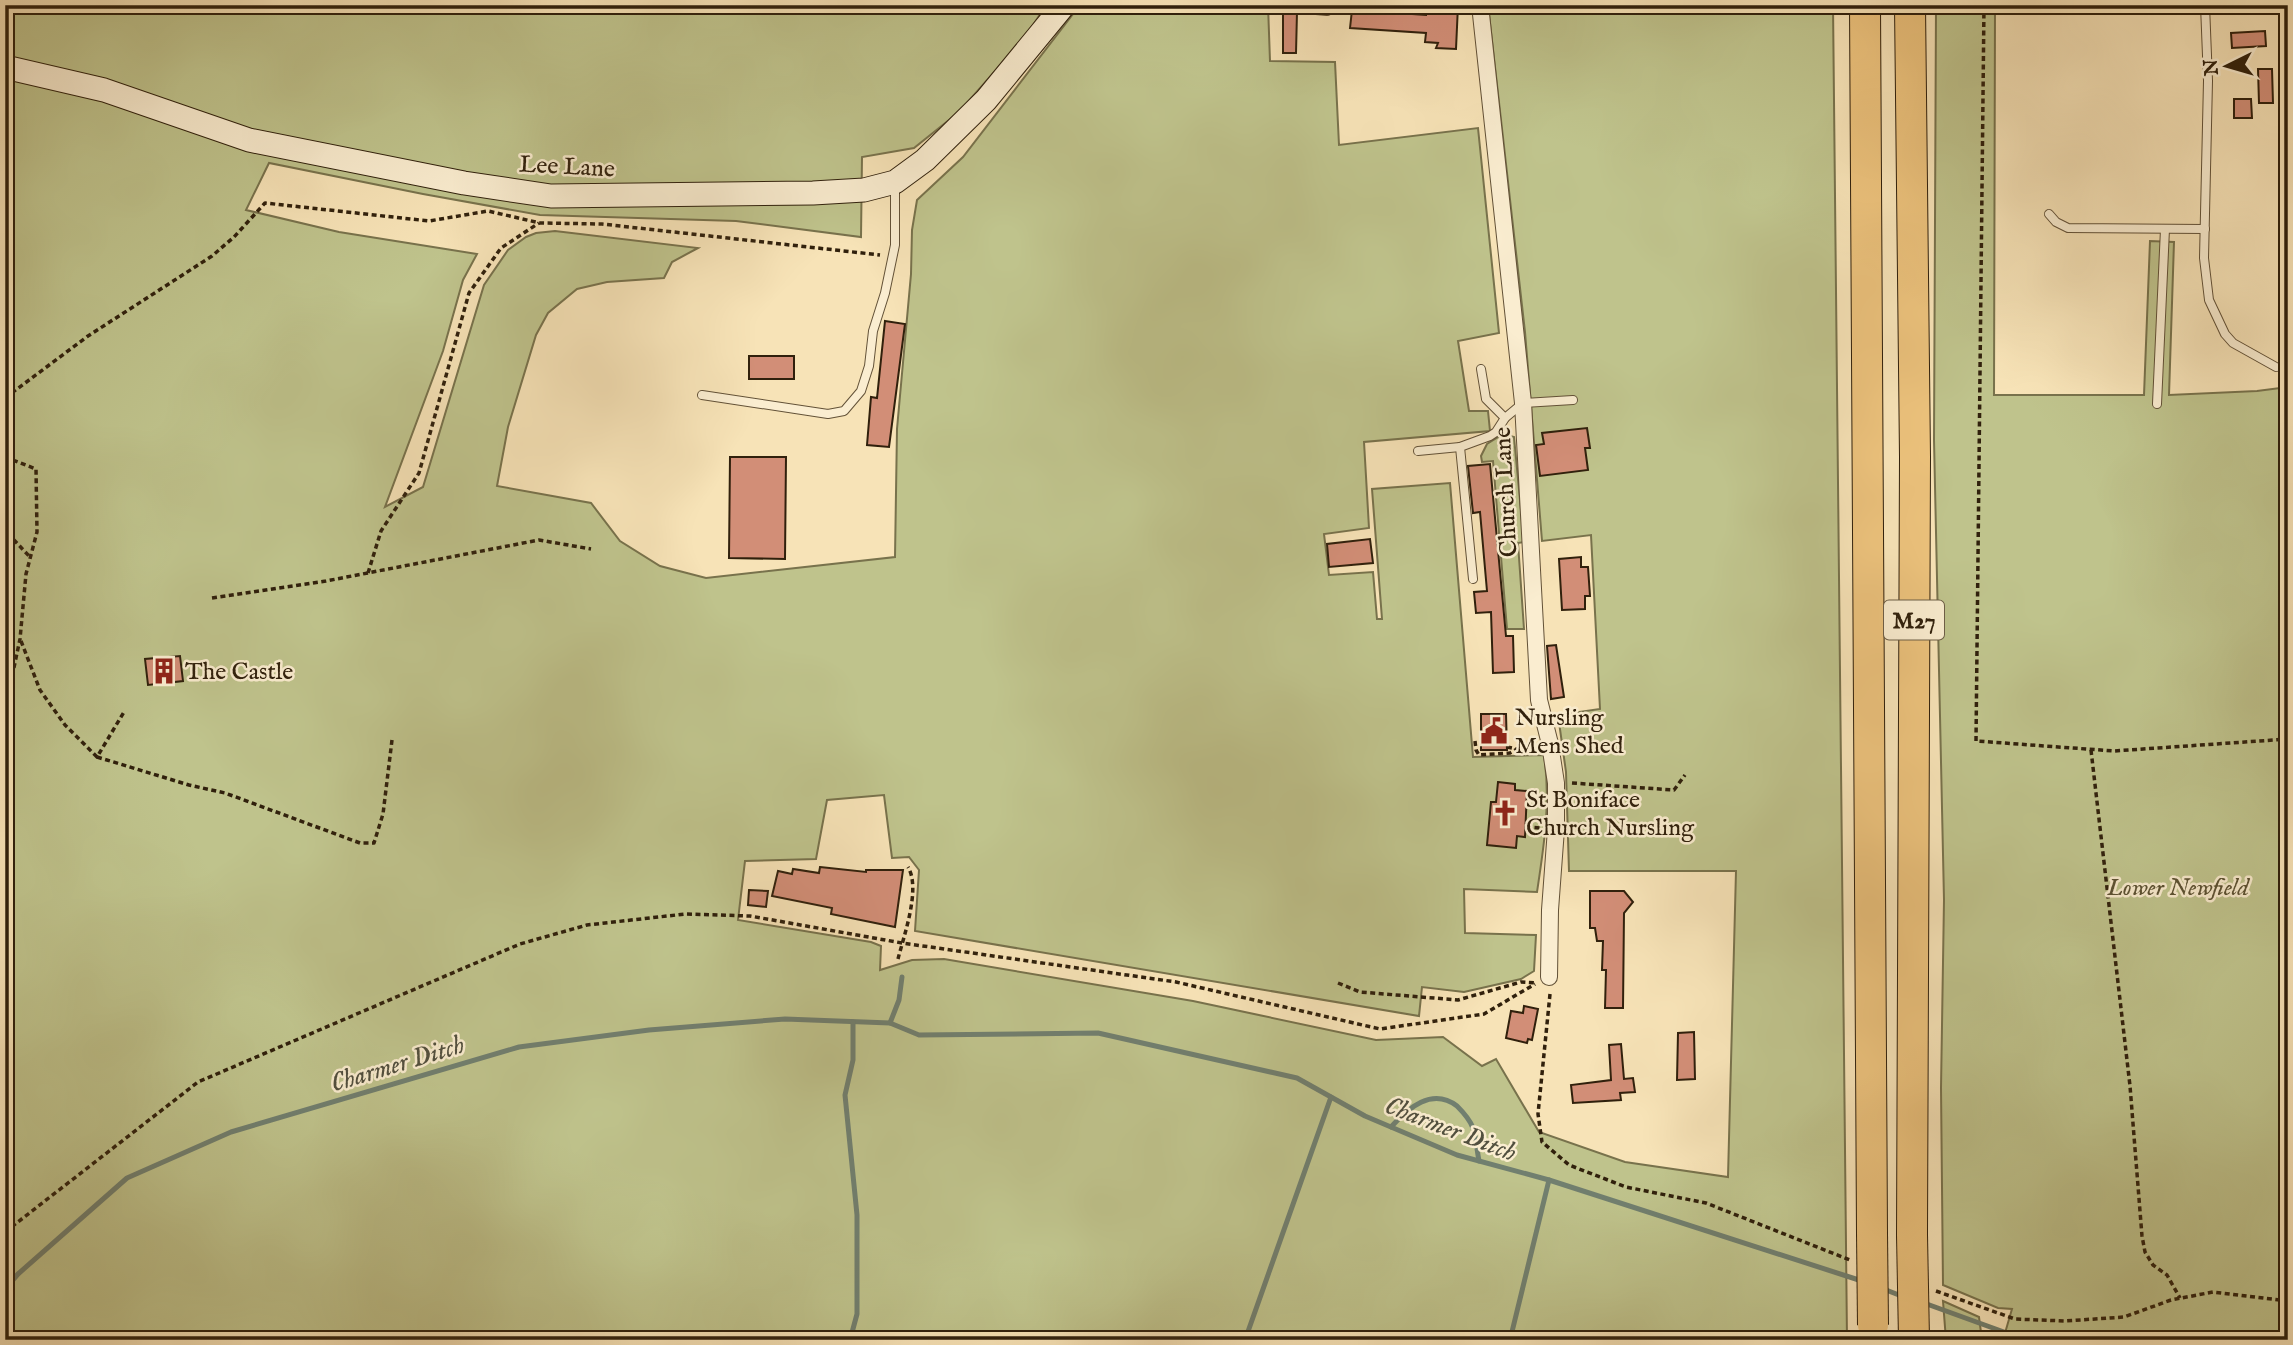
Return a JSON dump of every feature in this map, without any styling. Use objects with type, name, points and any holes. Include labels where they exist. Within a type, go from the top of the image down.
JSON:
[{"type":"highway","name":"M27","points":[[1865,5],[1873,1332]]},
{"type":"highway","name":"M27","points":[[1910,5],[1915,429],[1912,1235],[1914,1340]]},
{"type":"street","name":"Lee Lane","points":[[5,67],[104,90],[248,141],[464,183],[551,196],[813,193],[863,190],[895,182],[925,160],[986,100],[1064,5]]},
{"type":"street","name":"Church Lane","points":[[1480,5],[1522,403],[1539,700],[1556,783],[1549,977]]},
{"type":"lane","points":[[1305,9],[1327,11],[1328,5]]},
{"type":"lane","points":[[2205,5],[2205,280],[2216,318],[2225,334],[2233,343],[2276,367]]},
{"type":"lane","points":[[702,395],[828,414],[844,411],[860,391],[869,366],[873,331],[885,293],[895,245],[895,182]]},
{"type":"lane","points":[[2049,214],[2056,222],[2068,228],[2205,229]]},
{"type":"lane","points":[[2157,404],[2165,229]]},
{"type":"lane","points":[[1481,369],[1486,399],[1505,418]]},
{"type":"lane","points":[[1418,451],[1460,447],[1490,436],[1522,403],[1573,400]]},
{"type":"lane","points":[[1460,447],[1473,579]]},
{"type":"path","points":[[1984,5],[1976,741],[2114,751],[2288,739]]},
{"type":"path","points":[[5,398],[88,336],[212,256],[234,237],[265,203],[429,221],[488,211],[540,223],[613,225],[892,257]]},
{"type":"path","points":[[368,573],[382,531],[419,472],[469,293],[501,248],[540,223]]},
{"type":"path","points":[[5,457],[36,469],[37,532],[26,574],[20,639],[5,710]]},
{"type":"path","points":[[5,539],[15,540],[30,557]]},
{"type":"path","points":[[212,598],[368,573],[539,540],[592,549]]},
{"type":"path","points":[[20,639],[40,690],[65,725],[97,757],[225,793],[360,843],[374,843],[383,814],[392,740]]},
{"type":"path","points":[[97,757],[124,712]]},
{"type":"path","points":[[1475,741],[1479,755],[1510,753],[1517,749]]},
{"type":"path","points":[[1507,747],[1517,749],[1550,744]]},
{"type":"path","points":[[2091,750],[2130,1086],[2142,1236],[2145,1252],[2153,1265],[2168,1275],[2180,1298]]},
{"type":"path","points":[[1556,783],[1674,790],[1685,775]]},
{"type":"path","points":[[898,959],[912,898],[912,875],[908,867]]},
{"type":"path","points":[[5,1232],[198,1082],[520,944],[587,925],[685,914],[750,916],[902,943],[1176,982],[1380,1029],[1484,1013],[1538,983],[1521,982],[1458,1000],[1360,992],[1338,983]]},
{"type":"path","points":[[1549,977],[1551,1002],[1538,1114],[1542,1142],[1569,1165],[1626,1187],[1706,1203],[1828,1252]]},
{"type":"path","points":[[1943,1293],[2015,1319],[2065,1321],[2124,1317],[2180,1298],[2213,1292],[2288,1301]]},
{"type":"green space","points":[[5,5],[1046,5],[1026,36],[959,112],[914,148],[862,157],[861,237],[736,221],[540,215],[269,163],[246,210],[339,232],[477,254],[463,280],[443,351],[385,507],[423,487],[484,285],[508,250],[526,237],[555,231],[698,248],[672,262],[664,278],[607,282],[577,289],[548,313],[536,335],[508,427],[497,486],[591,503],[620,541],[660,566],[706,578],[895,557],[897,429],[911,274],[912,230],[917,200],[963,157],[1080,5],[1268,5],[1270,61],[1335,62],[1339,145],[1478,128],[1499,333],[1458,341],[1469,411],[1488,411],[1490,431],[1364,442],[1369,528],[1324,534],[1329,575],[1373,572],[1377,619],[1382,619],[1372,489],[1450,483],[1473,757],[1544,755],[1547,789],[1537,892],[1464,889],[1465,933],[1536,935],[1534,971],[1521,979],[1464,992],[1422,987],[1419,1016],[915,931],[919,870],[909,857],[892,858],[884,795],[827,800],[816,859],[745,861],[738,920],[871,942],[881,946],[880,970],[912,960],[944,959],[1193,1001],[1376,1040],[1443,1037],[1482,1066],[1496,1059],[1539,1132],[1625,1162],[1728,1177],[1736,871],[1569,871],[1566,772],[1558,715],[1600,709],[1591,535],[1542,541],[1525,332],[1488,5],[1833,5],[1847,1340],[5,1340]]},
{"type":"green space","name":"Lower Newfield","points":[[1936,5],[1995,5],[1994,395],[2144,395],[2150,241],[2174,242],[2169,395],[2288,387],[2288,1340],[2003,1340],[2012,1309],[1998,1308],[1943,1285],[1941,1088],[1944,900],[1934,440]]},
{"type":"green space","points":[[2279,5],[2288,5],[2288,106]]},
{"type":"green space","points":[[1503,434],[1514,437],[1524,542],[1518,543],[1524,629],[1507,629],[1493,461],[1482,462],[1481,456],[1487,444]]},
{"type":"green space","points":[[1943,1301],[1979,1317],[1982,1340],[1946,1340]]},
{"type":"building","points":[[1426,5],[1458,5],[1456,49],[1436,48],[1438,43],[1425,42],[1426,33],[1350,28],[1352,10],[1426,15]]},
{"type":"building","points":[[1283,12],[1297,12],[1296,53],[1283,53]]},
{"type":"building","points":[[2265,31],[2266,46],[2232,48],[2231,33]]},
{"type":"building","points":[[2258,69],[2272,69],[2273,103],[2259,103]]},
{"type":"building","points":[[2234,99],[2251,99],[2252,118],[2234,118]]},
{"type":"building","points":[[885,321],[905,324],[889,447],[867,445],[871,397],[877,398]]},
{"type":"building","points":[[749,356],[794,356],[794,379],[749,379]]},
{"type":"building","points":[[1587,428],[1590,448],[1585,448],[1588,470],[1540,476],[1536,445],[1544,444],[1542,433]]},
{"type":"building","points":[[730,457],[786,457],[785,559],[729,558]]},
{"type":"building","points":[[1490,464],[1506,636],[1513,636],[1514,672],[1493,673],[1491,612],[1476,613],[1474,592],[1487,591],[1480,512],[1473,513],[1468,466]]},
{"type":"building","points":[[1370,539],[1373,563],[1329,567],[1327,544]]},
{"type":"building","points":[[1581,557],[1581,567],[1588,567],[1590,596],[1585,596],[1585,609],[1562,610],[1559,559]]},
{"type":"building","points":[[1556,645],[1564,697],[1551,699],[1547,646]]},
{"type":"building","name":"The Castle","points":[[180,656],[183,681],[148,685],[145,659]]},
{"type":"building","name":"Nursling Mens Shed","points":[[1481,714],[1506,714],[1507,750],[1481,750]]},
{"type":"building","name":"St Boniface Church Nursling","points":[[1498,782],[1515,784],[1515,790],[1527,791],[1525,837],[1517,836],[1516,848],[1487,845],[1491,802],[1496,802]]},
{"type":"building","points":[[820,867],[866,872],[903,870],[895,927],[831,914],[832,908],[772,896],[778,871],[792,874],[793,869],[819,873]]},
{"type":"building","points":[[749,890],[768,891],[766,907],[748,905]]},
{"type":"building","points":[[1590,891],[1624,891],[1633,902],[1624,913],[1623,1008],[1605,1008],[1606,970],[1602,970],[1603,941],[1597,941],[1595,928],[1590,928]]},
{"type":"building","points":[[1524,1006],[1538,1009],[1532,1040],[1528,1039],[1527,1043],[1506,1038],[1511,1011],[1523,1013]]},
{"type":"building","points":[[1694,1032],[1695,1079],[1677,1080],[1678,1033]]},
{"type":"building","points":[[1621,1044],[1624,1079],[1633,1078],[1635,1092],[1620,1093],[1621,1100],[1573,1103],[1571,1085],[1611,1080],[1609,1045]]},
{"type":"waterway","points":[[890,1023],[899,1000],[902,977]]},
{"type":"waterway","name":"Charmer Ditch","points":[[5,1289],[18,1274],[127,1178],[231,1132],[519,1047],[649,1030],[785,1019],[890,1023],[919,1035],[1098,1033],[1297,1078],[1365,1116],[1457,1155],[1549,1180],[1862,1281]]},
{"type":"waterway","name":"Charmer Ditch","points":[[850,1340],[857,1314],[857,1215],[845,1095],[853,1060],[853,1022]]},
{"type":"waterway","points":[[1245,1340],[1331,1097]]},
{"type":"waterway","points":[[1391,1127],[1421,1102],[1430,1099],[1448,1101],[1457,1106],[1472,1125],[1479,1161]]},
{"type":"waterway","points":[[1510,1340],[1549,1180]]},
{"type":"waterway","name":"Charmer Ditch","points":[[1881,1288],[1904,1297]]},
{"type":"waterway","name":"Charmer Ditch","points":[[1924,1303],[2026,1340]]},
{"type":"place","name":"The Castle","points":[[164,671]]},
{"type":"place","name":"Nursling Mens Shed","points":[[1494,731]]},
{"type":"place","name":"St Boniface Church Nursling","points":[[1505,813]]}]
